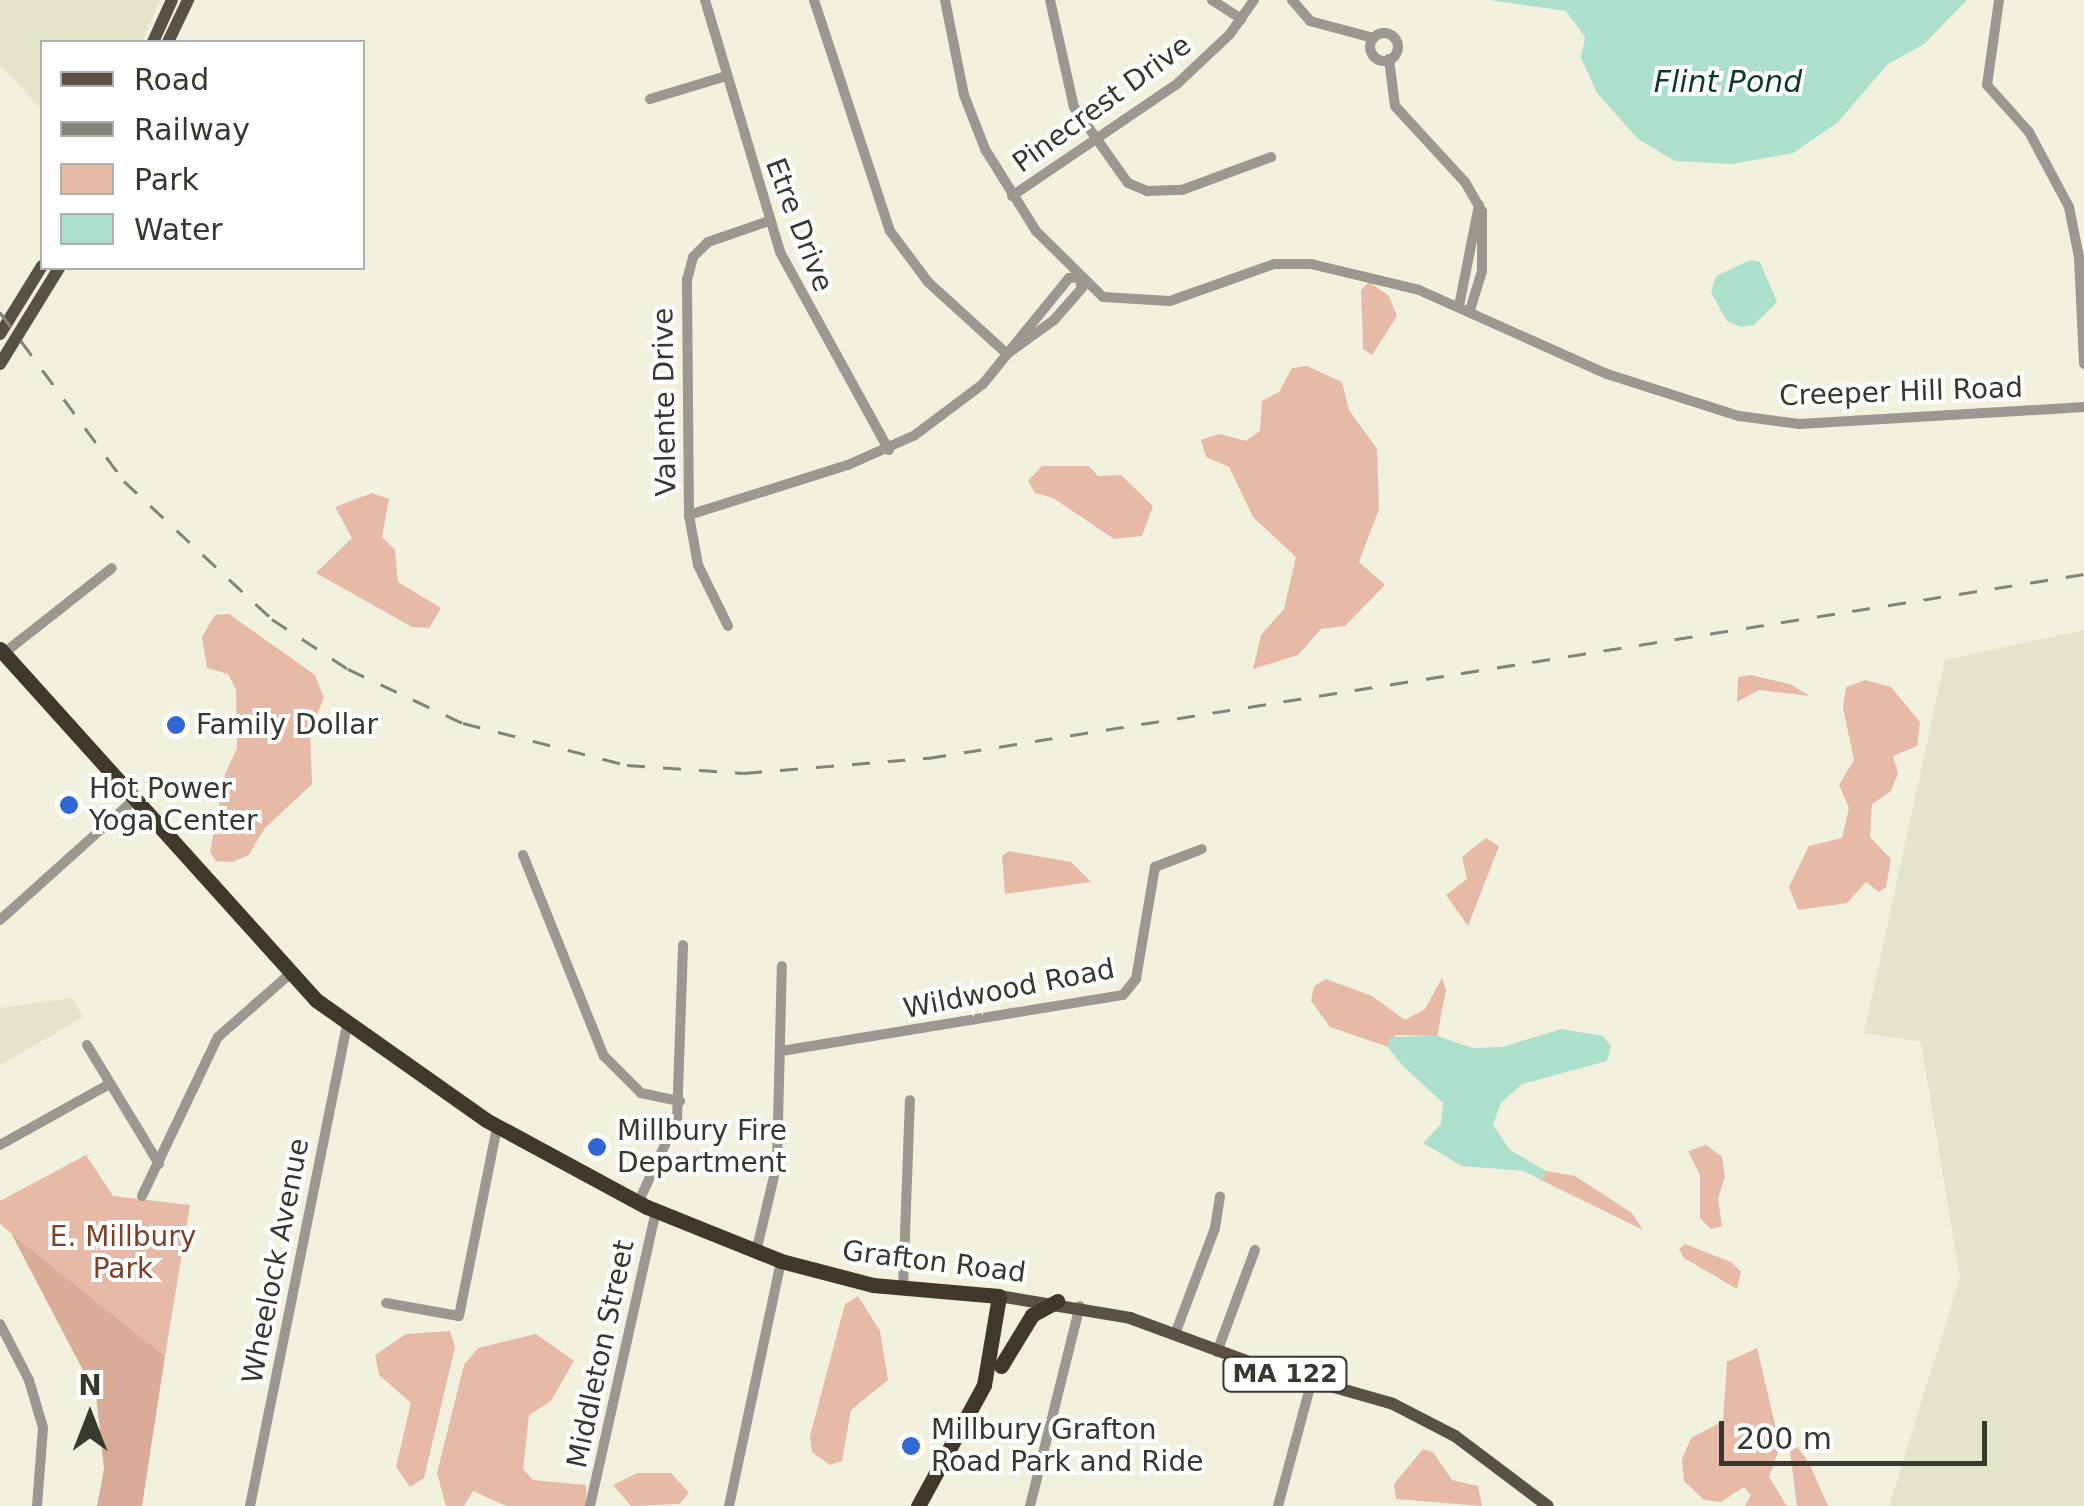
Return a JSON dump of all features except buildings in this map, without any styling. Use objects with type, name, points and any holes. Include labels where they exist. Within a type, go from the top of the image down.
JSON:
[{"type":"highway","name":"MA 122","points":[[2,651],[135,799]]},
{"type":"highway","name":"Grafton Road","points":[[135,799],[291,973],[347,1026],[497,1127],[638,1203],[781,1261],[902,1289],[999,1296]]},
{"type":"highway","points":[[999,1296],[1002,1366]]},
{"type":"highway","points":[[918,1506],[984,1385],[999,1296]]},
{"type":"highway","points":[[929,1506],[1032,1315],[1056,1302]]},
{"type":"main road","points":[[154,40],[172,0]]},
{"type":"main road","points":[[169,40],[188,0]]},
{"type":"main road","points":[[0,334],[40,269]]},
{"type":"main road","points":[[0,364],[59,270]]},
{"type":"main road","name":"Grafton Road","points":[[999,1296],[1080,1306],[1175,1334],[1217,1352],[1372,1396],[1437,1424],[1548,1506]]},
{"type":"street","name":"Etre Drive","points":[[704,0],[769,221],[812,317],[889,450]]},
{"type":"street","points":[[814,0],[890,231],[928,282],[1007,354]]},
{"type":"street","points":[[689,515],[889,450],[960,404],[1007,354],[1054,320],[1082,288],[1079,277],[1012,196],[970,115],[945,0]]},
{"type":"street","points":[[1050,0],[1066,84],[1096,141],[1124,180],[1147,191],[1182,190],[1271,158]]},
{"type":"street","points":[[1212,0],[1242,19]]},
{"type":"street","name":"Pinecrest Drive","points":[[1012,196],[1193,70],[1242,19],[1254,0]]},
{"type":"street","points":[[1292,0],[1310,21],[1373,38],[1394,37],[1397,49],[1389,60],[1396,106],[1479,206],[1465,308]]},
{"type":"street","points":[[1999,0],[1987,85],[2029,132],[2069,207],[2080,257],[2084,364]]},
{"type":"street","points":[[1373,38],[1372,55],[1389,60]]},
{"type":"street","points":[[650,99],[726,76]]},
{"type":"street","name":"Valente Drive","points":[[728,626],[698,565],[689,515],[690,263],[715,238],[769,221]]},
{"type":"street","name":"Creeper Hill Road","points":[[1079,277],[1112,300],[1156,303],[1274,264],[1304,263],[1389,281],[1465,308],[1607,374],[1704,409],[1800,424],[2084,408]]},
{"type":"street","points":[[2,651],[112,568]]},
{"type":"street","points":[[0,920],[135,799]]},
{"type":"street","name":"Wildwood Road","points":[[781,1051],[1124,994],[1136,979],[1154,867],[1202,849]]},
{"type":"street","points":[[522,855],[604,1056],[641,1093],[680,1101]]},
{"type":"street","points":[[638,1203],[664,1154],[680,1101],[683,945]]},
{"type":"street","points":[[756,1252],[778,1164],[782,966]]},
{"type":"street","points":[[142,1196],[218,1036],[291,973]]},
{"type":"street","name":"Wheelock Avenue","points":[[250,1506],[347,1026]]},
{"type":"street","points":[[87,1045],[159,1164]]},
{"type":"street","points":[[0,1145],[108,1085]]},
{"type":"street","points":[[902,1289],[910,1100]]},
{"type":"street","points":[[386,1303],[459,1316],[497,1127]]},
{"type":"street","points":[[1175,1334],[1215,1228],[1220,1196]]},
{"type":"street","name":"Middleton Street","points":[[590,1506],[656,1211]]},
{"type":"street","points":[[1217,1352],[1255,1250]]},
{"type":"street","points":[[730,1506],[781,1261]]},
{"type":"street","points":[[1030,1506],[1080,1306]]},
{"type":"street","points":[[0,1324],[28,1380],[42,1428],[37,1506]]},
{"type":"street","points":[[1278,1506],[1312,1380]]},
{"type":"shaded area","points":[[0,0],[160,0],[143,40],[40,40],[40,108],[0,65]]},
{"type":"shaded area","points":[[2084,630],[2084,1506],[1889,1506],[1960,1278],[1921,1042],[1864,1033],[1945,660]]},
{"type":"shaded area","points":[[72,998],[83,1017],[0,1065],[0,1008]]},
{"type":"shaded area","points":[[11,1233],[165,1356],[142,1506],[97,1506],[104,1469],[96,1395]]},
{"type":"green space","points":[[1369,282],[1389,296],[1397,316],[1372,355],[1363,349],[1361,290]]},
{"type":"green space","points":[[1307,366],[1342,382],[1349,410],[1377,449],[1379,509],[1359,562],[1385,585],[1345,626],[1321,629],[1298,655],[1253,669],[1261,635],[1284,609],[1296,557],[1253,517],[1229,467],[1206,457],[1201,440],[1219,434],[1246,441],[1260,431],[1262,401],[1279,392],[1292,368]]},
{"type":"green space","points":[[1042,466],[1089,466],[1098,476],[1121,475],[1153,506],[1142,536],[1114,539],[1053,498],[1035,493],[1028,481]]},
{"type":"green space","points":[[372,493],[389,499],[382,537],[395,550],[398,582],[441,608],[429,628],[412,627],[316,573],[352,538],[335,507]]},
{"type":"green space","points":[[229,614],[315,675],[324,698],[310,731],[312,784],[264,829],[249,855],[233,862],[216,861],[210,852],[225,774],[237,748],[236,690],[228,674],[207,668],[202,637],[215,615]]},
{"type":"green space","points":[[1750,675],[1790,684],[1810,696],[1759,690],[1737,702],[1738,677]]},
{"type":"green space","points":[[1865,680],[1891,687],[1920,722],[1917,746],[1893,756],[1898,774],[1890,792],[1872,804],[1870,837],[1891,859],[1886,887],[1879,892],[1866,882],[1847,903],[1798,910],[1789,887],[1809,846],[1842,838],[1849,808],[1839,785],[1854,760],[1843,708],[1846,687]]},
{"type":"green space","points":[[1486,838],[1499,846],[1468,926],[1446,895],[1467,879],[1462,857]]},
{"type":"green space","points":[[1009,851],[1071,862],[1091,882],[1005,894],[1002,856]]},
{"type":"green space","points":[[1442,978],[1446,990],[1437,1036],[1396,1035],[1388,1047],[1330,1027],[1311,1001],[1314,986],[1326,979],[1372,996],[1405,1020],[1425,1009]]},
{"type":"green space","points":[[1706,1145],[1722,1157],[1725,1176],[1718,1199],[1722,1226],[1711,1229],[1700,1218],[1700,1175],[1688,1151]]},
{"type":"green space","name":"E. Millbury Park","points":[[86,1155],[113,1196],[190,1205],[165,1356],[0,1224],[0,1201]]},
{"type":"green space","points":[[1546,1171],[1575,1176],[1632,1213],[1643,1230],[1541,1180]]},
{"type":"green space","points":[[1685,1244],[1731,1262],[1741,1272],[1737,1289],[1684,1258],[1679,1249]]},
{"type":"green space","points":[[858,1296],[880,1331],[888,1380],[851,1410],[842,1461],[830,1465],[812,1452],[810,1436],[845,1304]]},
{"type":"green space","points":[[450,1331],[455,1347],[424,1478],[410,1487],[396,1467],[411,1403],[379,1375],[375,1355],[406,1334]]},
{"type":"green space","points":[[536,1334],[574,1361],[551,1401],[529,1415],[523,1469],[533,1480],[586,1485],[587,1506],[506,1506],[473,1491],[464,1506],[446,1506],[437,1473],[464,1365],[478,1348]]},
{"type":"green space","points":[[1757,1348],[1780,1446],[1769,1477],[1787,1506],[1745,1506],[1751,1495],[1744,1487],[1721,1502],[1704,1500],[1684,1481],[1682,1459],[1691,1438],[1723,1421],[1727,1362]]},
{"type":"green space","points":[[1798,1447],[1828,1506],[1797,1506],[1790,1451]]},
{"type":"green space","points":[[1423,1449],[1433,1452],[1452,1480],[1478,1486],[1482,1506],[1396,1499],[1394,1484]]},
{"type":"green space","points":[[637,1473],[671,1473],[689,1493],[679,1504],[631,1506],[613,1485]]},
{"type":"water","name":"Flint Pond","points":[[1489,0],[1967,0],[1924,44],[1888,64],[1837,123],[1793,153],[1732,164],[1675,161],[1638,139],[1597,93],[1581,58],[1585,37],[1566,11]]},
{"type":"water","points":[[1750,260],[1760,262],[1777,302],[1754,325],[1741,327],[1727,321],[1711,292],[1716,276]]},
{"type":"water","points":[[1561,1029],[1603,1036],[1611,1046],[1607,1061],[1522,1084],[1501,1103],[1493,1125],[1510,1150],[1546,1171],[1541,1180],[1524,1171],[1462,1166],[1423,1143],[1441,1124],[1443,1103],[1402,1065],[1388,1047],[1390,1037],[1437,1036],[1473,1048],[1502,1047]]},
{"type":"railway","points":[[0,312],[124,481],[272,619],[348,669],[463,723],[627,765],[744,773],[928,758],[2084,574]]},
{"type":"place","name":"Family Dollar","points":[[176,725]]},
{"type":"place","name":"Hot Power Yoga Center","points":[[69,805]]},
{"type":"place","name":"Millbury Fire Department","points":[[597,1147]]},
{"type":"place","name":"Millbury Grafton Road Park and Ride","points":[[911,1446]]}]
